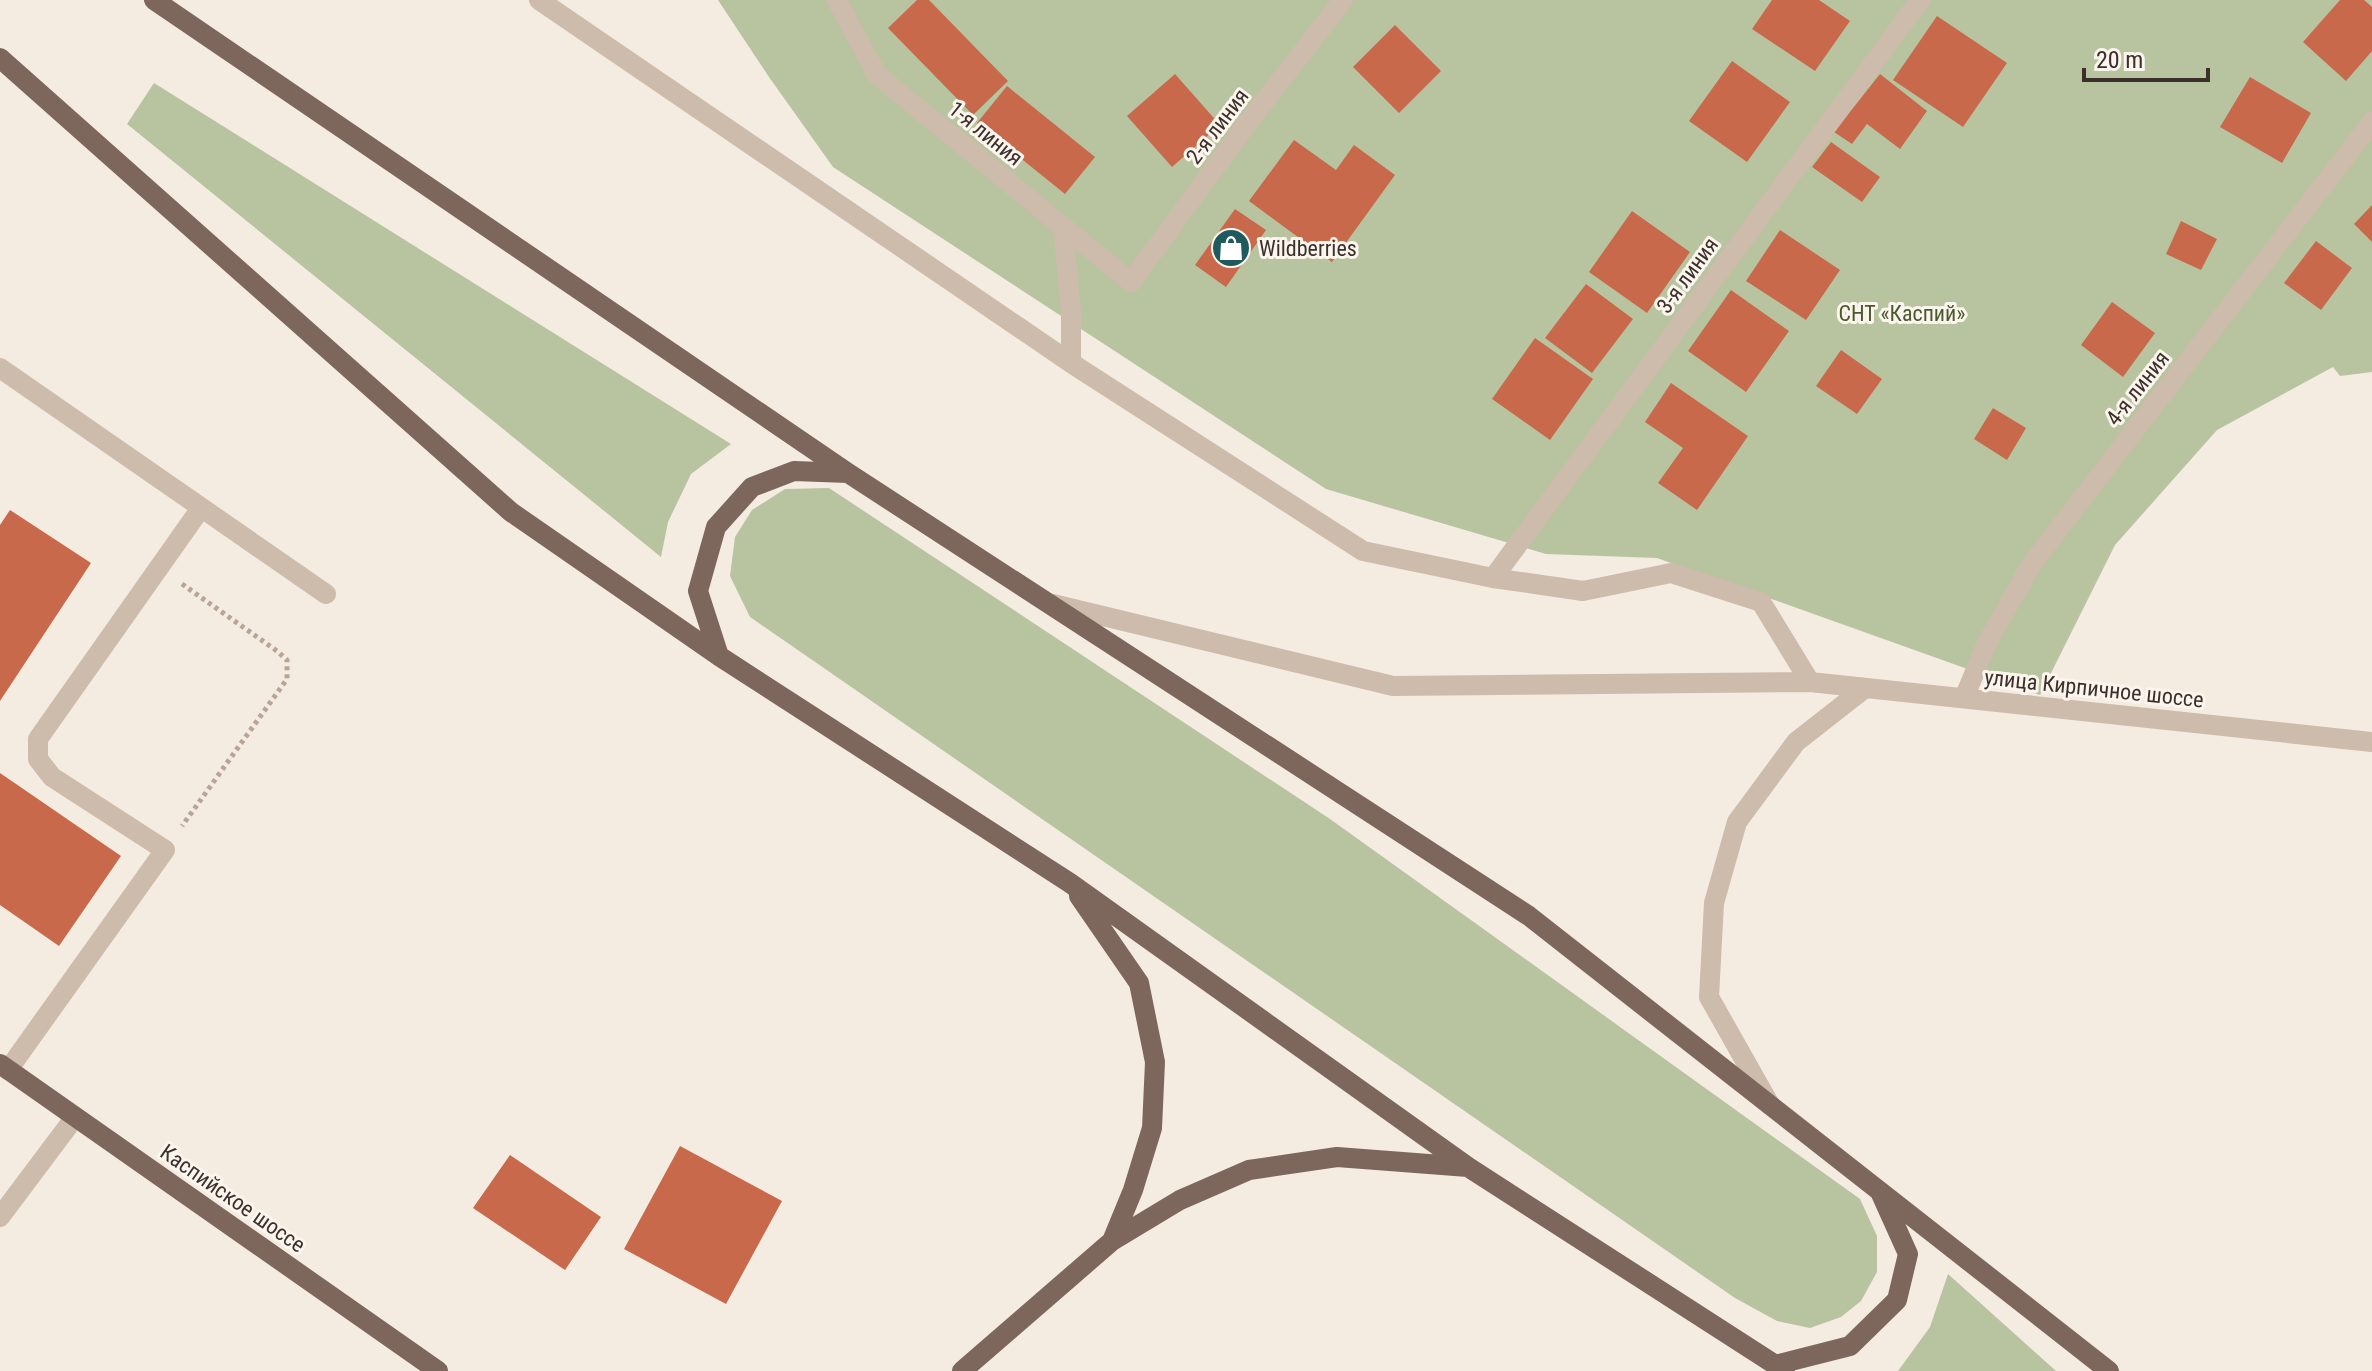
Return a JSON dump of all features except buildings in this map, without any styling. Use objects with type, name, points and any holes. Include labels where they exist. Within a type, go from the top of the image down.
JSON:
[{"type":"main road","points":[[154,0],[848,473],[1529,916],[2109,1371]]},
{"type":"main road","points":[[0,58],[511,512],[719,656],[1070,883],[1468,1167],[1780,1368],[1850,1346],[1897,1300],[1908,1254],[1880,1191]]},
{"type":"main road","points":[[719,656],[698,591],[716,527],[752,487],[794,471],[848,473]]},
{"type":"main road","points":[[1070,883],[1139,983],[1155,1062],[1152,1128],[1133,1190],[1112,1241]]},
{"type":"main road","name":"Каспийское шоссе","points":[[4,1067],[438,1371]]},
{"type":"main road","points":[[962,1371],[1112,1241],[1180,1200],[1249,1170],[1337,1157],[1468,1167]]},
{"type":"street","points":[[539,0],[1071,363],[1363,551],[1493,578],[1583,591],[1671,573],[1761,602],[1810,682]]},
{"type":"street","name":"1-я линия","points":[[837,0],[877,75],[1131,282]]},
{"type":"street","name":"2-я линия","points":[[1131,282],[1246,125],[1343,0]]},
{"type":"street","name":"3-я линия","points":[[1493,578],[1920,0]]},
{"type":"street","name":"4-я линия","points":[[1964,698],[1987,643],[2031,565],[2372,122]]},
{"type":"street","points":[[1063,226],[1071,312],[1071,363]]},
{"type":"street","points":[[0,368],[326,594]]},
{"type":"street","points":[[4,1067],[165,850],[52,777],[38,759],[38,739],[201,508]]},
{"type":"street","name":"улица Кирпичное шоссе","points":[[1049,604],[1393,686],[1810,682],[2372,742]]},
{"type":"street","points":[[1770,1105],[1709,997],[1714,903],[1737,822],[1796,742],[1865,688]]},
{"type":"street","points":[[0,1217],[75,1117]]},
{"type":"path","points":[[158,568],[287,660],[287,679],[165,850]]},
{"type":"green space","name":"СНТ «Каспий»","points":[[718,0],[2372,0],[2372,372],[2340,376],[2333,367],[2217,430],[2115,545],[2040,695],[1657,558],[1546,554],[1326,489],[833,167]]},
{"type":"green space","points":[[154,83],[731,444],[691,474],[668,522],[661,557],[127,124]]},
{"type":"green space","points":[[829,488],[1330,819],[1860,1199],[1877,1236],[1877,1272],[1861,1301],[1841,1317],[1810,1328],[1777,1321],[1735,1298],[750,617],[730,576],[735,537],[752,510],[785,489]]},
{"type":"green space","points":[[1948,1274],[2056,1371],[1898,1371],[1930,1327]]},
{"type":"place","name":"Wildberries","points":[[1231,248]]}]
